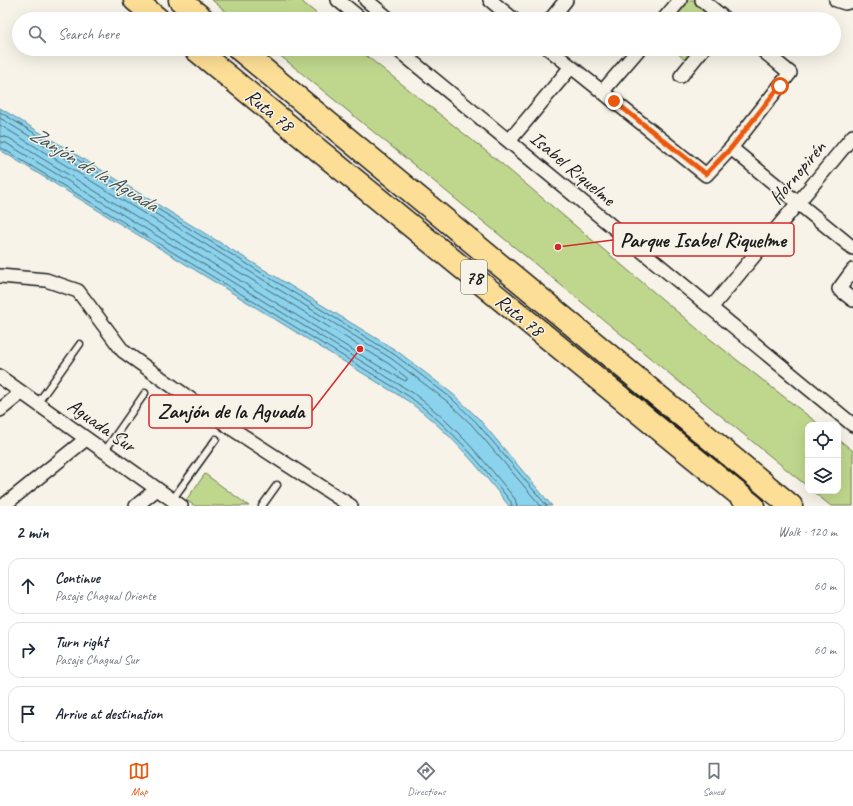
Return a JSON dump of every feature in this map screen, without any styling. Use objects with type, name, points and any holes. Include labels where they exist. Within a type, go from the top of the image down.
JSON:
[{"type":"highway","points":[[135,0],[150,12]]},
{"type":"highway","points":[[180,0],[195,12]]},
{"type":"highway","name":"Ruta 78","points":[[204,56],[752,506]]},
{"type":"highway","name":"Ruta 78","points":[[247,56],[791,506]]},
{"type":"street","points":[[338,0],[353,12]]},
{"type":"street","points":[[366,0],[381,12]]},
{"type":"street","points":[[490,0],[504,12]]},
{"type":"street","points":[[557,12],[566,0]]},
{"type":"street","points":[[670,12],[680,0]]},
{"type":"street","points":[[702,0],[717,12]]},
{"type":"street","points":[[836,0],[845,3],[853,1]]},
{"type":"street","name":"Isabel Riquelme","points":[[409,56],[509,141],[853,425]]},
{"type":"street","points":[[558,56],[706,174],[731,148],[790,73],[769,56]]},
{"type":"street","points":[[602,92],[633,56]]},
{"type":"street","points":[[681,76],[697,56]]},
{"type":"street","points":[[509,141],[571,67]]},
{"type":"street","name":"Hornopirén","points":[[711,308],[853,136]]},
{"type":"street","points":[[731,148],[853,248]]},
{"type":"street","points":[[853,270],[839,289],[853,300]]},
{"type":"street","points":[[0,276],[46,280],[78,291],[123,351],[231,428],[351,506]]},
{"type":"street","name":"Aguada Sur","points":[[0,377],[177,503]]},
{"type":"street","points":[[0,410],[22,393]]},
{"type":"street","points":[[2,506],[86,439]]},
{"type":"street","points":[[136,506],[157,489]]},
{"type":"lane","points":[[37,404],[80,344]]},
{"type":"lane","points":[[104,452],[145,393]]},
{"type":"lane","points":[[177,503],[216,439]]},
{"type":"lane","points":[[262,506],[277,485]]},
{"type":"green space","points":[[212,0],[300,0],[315,12],[227,12]]},
{"type":"green space","points":[[688,0],[698,0],[711,12],[678,12]]},
{"type":"green space","points":[[281,56],[367,56],[502,164],[700,331],[816,422],[805,422],[805,485]]},
{"type":"green space","points":[[681,56],[688,56],[685,60]]},
{"type":"green space","points":[[841,441],[853,451],[853,506],[831,506],[816,494],[841,494]]},
{"type":"green space","points":[[205,474],[249,506],[195,506],[186,500]]},
{"type":"water","points":[[0,108],[397,351],[454,395],[479,419],[552,506],[509,506],[486,477],[450,437],[423,412],[408,401],[0,150]]},
{"type":"place","name":"Parque Isabel Riquelme","points":[[558,247]]},
{"type":"place","name":"Zanjón de la Aguada","points":[[360,349]]},
{"type":"route","points":[[614,101],[706,174],[731,148],[780,86]]}]
